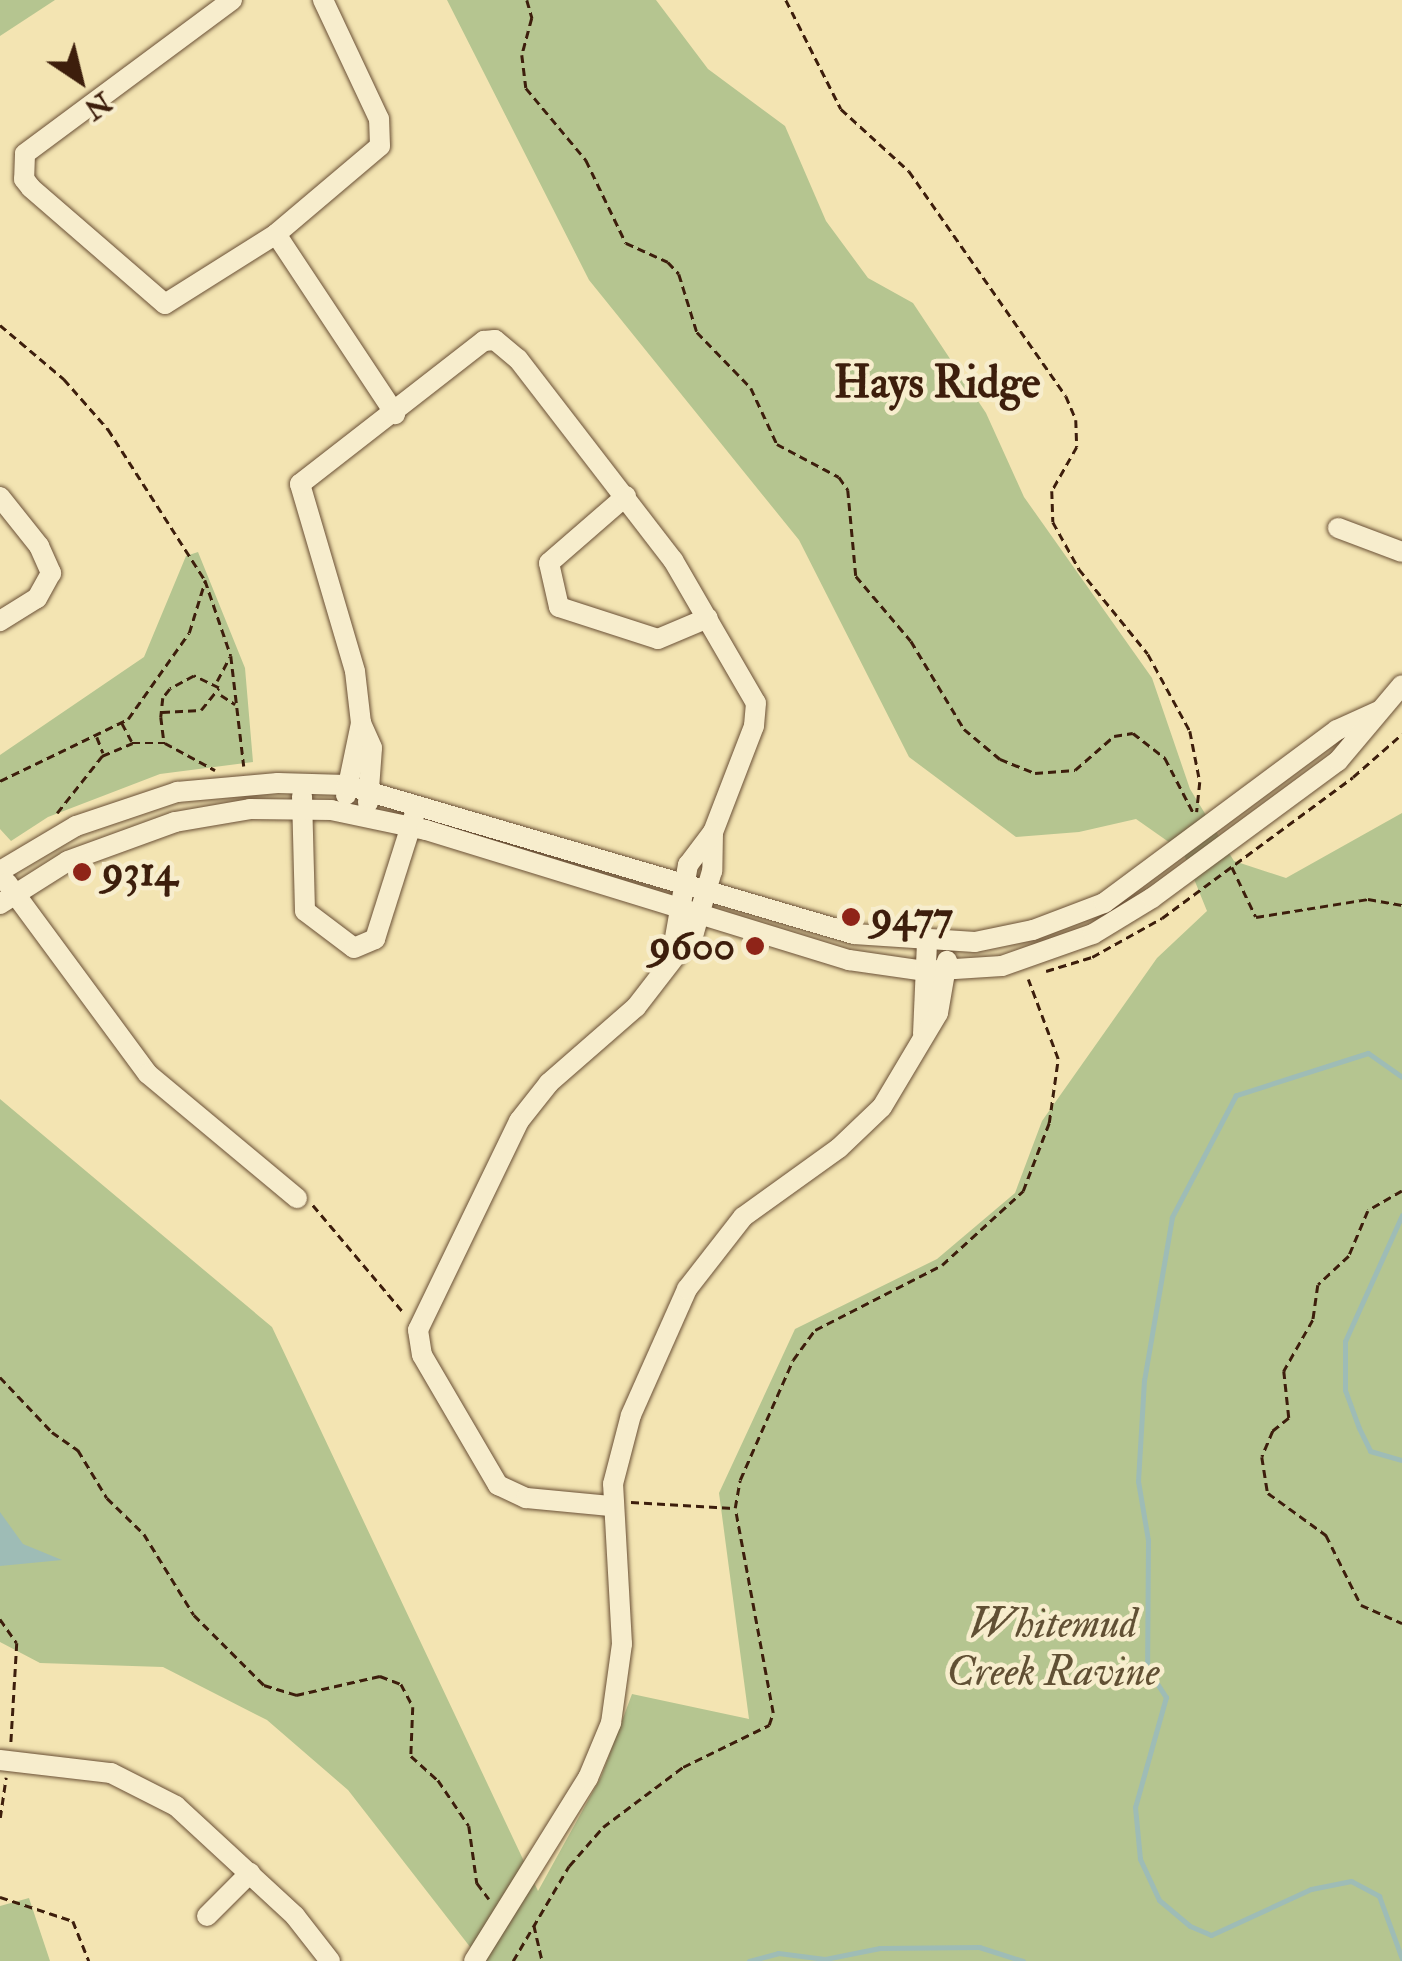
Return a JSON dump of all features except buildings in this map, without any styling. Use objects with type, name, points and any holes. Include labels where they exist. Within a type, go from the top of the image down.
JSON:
[{"type":"street","points":[[232,0],[25,154],[24,179],[165,304],[276,234],[373,156],[383,134],[323,0]]},
{"type":"street","points":[[276,234],[395,414]]},
{"type":"street","points":[[356,813],[370,790],[372,748],[361,724],[355,671],[300,484],[395,414],[484,340],[495,340],[518,359],[626,496],[708,618],[757,714],[713,832],[708,892],[701,917],[685,948],[670,960],[636,1008],[549,1083],[508,1137],[418,1330],[422,1355],[498,1485],[526,1498],[611,1504]]},
{"type":"street","points":[[626,496],[549,563],[559,607],[658,639],[708,618]]},
{"type":"street","points":[[0,497],[39,546],[50,573],[37,598],[0,621]]},
{"type":"street","points":[[1338,528],[1402,552]]},
{"type":"street","points":[[7,898],[68,861],[139,832],[250,809],[302,809],[356,813],[410,826],[849,960],[935,971],[1002,966],[1069,945],[1220,850],[1359,743],[1402,685]]},
{"type":"street","points":[[297,1198],[148,1074],[7,898],[0,872],[76,826],[177,792],[346,785],[854,934],[938,943],[1033,930],[1104,903],[1337,730],[1380,710]]},
{"type":"street","points":[[356,813],[346,785],[361,724]]},
{"type":"street","points":[[302,784],[304,911],[354,948],[375,939],[418,803]]},
{"type":"street","points":[[670,960],[682,884],[700,844],[713,832]]},
{"type":"street","points":[[474,1961],[588,1778],[610,1723],[622,1644],[611,1504],[632,1414],[699,1268],[743,1217],[870,1120],[901,1081],[922,1034],[938,943]]},
{"type":"street","points":[[4,1760],[76,1764],[142,1786],[197,1822],[250,1872],[330,1961]]},
{"type":"street","points":[[206,1916],[250,1872]]},
{"type":"path","points":[[527,0],[532,18],[522,55],[526,88],[586,160],[626,243],[668,262],[679,274],[697,332],[751,388],[777,444],[840,477],[848,490],[856,576],[921,655],[964,729],[1000,759],[1046,774],[1075,770],[1114,736],[1134,733],[1165,758],[1197,818],[1200,782],[1190,731],[1148,654],[1079,569],[1053,522],[1052,491],[1076,447],[1076,420],[1066,396],[908,171],[841,109],[786,0]]},
{"type":"path","points":[[0,325],[64,379],[108,429],[205,580],[231,656],[244,767]]},
{"type":"path","points":[[0,781],[122,723],[149,696],[188,633],[205,580]]},
{"type":"path","points":[[231,656],[215,683],[219,695],[236,705]]},
{"type":"path","points":[[149,696],[162,698],[194,676],[215,683]]},
{"type":"path","points":[[162,712],[188,715],[219,695]]},
{"type":"path","points":[[162,698],[165,743]]},
{"type":"path","points":[[122,723],[132,743]]},
{"type":"path","points":[[96,736],[104,754]]},
{"type":"path","points":[[56,821],[60,802],[104,754],[132,743],[165,743],[216,771]]},
{"type":"path","points":[[1220,850],[1256,916],[1368,899],[1402,905]]},
{"type":"path","points":[[513,1961],[569,1866],[621,1810],[772,1719],[735,1508],[740,1480],[793,1360],[815,1330],[942,1265],[1023,1190],[1049,1123],[1058,1059],[1028,978]]},
{"type":"path","points":[[1402,1191],[1368,1211],[1349,1256],[1318,1285],[1314,1320],[1284,1371],[1289,1418],[1272,1431],[1262,1457],[1268,1493],[1326,1535],[1361,1605],[1402,1624]]},
{"type":"path","points":[[297,1198],[318,1207],[418,1330]]},
{"type":"path","points":[[0,1377],[52,1432],[78,1450],[107,1498],[144,1534],[194,1615],[264,1685],[296,1695],[336,1690],[364,1677],[393,1676],[401,1684],[413,1708],[411,1756],[438,1780],[468,1826],[477,1883],[494,1902]]},
{"type":"path","points":[[611,1504],[735,1508]]},
{"type":"path","points":[[0,1619],[18,1643],[0,1818]]},
{"type":"path","points":[[0,1897],[73,1921],[89,1961]]},
{"type":"path","points":[[533,1924],[542,1961]]},
{"type":"green space","points":[[0,0],[55,0],[0,36]]},
{"type":"green space","name":"Whitemud Creek Ravine","points":[[447,0],[656,0],[708,69],[785,126],[826,221],[868,278],[913,303],[986,413],[1024,497],[1152,678],[1190,789],[1234,861],[1286,878],[1402,813],[1402,1961],[481,1961],[348,1790],[267,1720],[163,1667],[40,1663],[0,1642],[0,1099],[272,1327],[538,1891],[601,1777],[632,1694],[749,1719],[719,1493],[795,1329],[937,1259],[1015,1193],[1042,1121],[1157,958],[1207,911],[1183,852],[1136,819],[1079,832],[1016,837],[909,757],[799,540],[589,280]]},
{"type":"green space","points":[[198,552],[245,668],[253,762],[160,774],[48,817],[11,841],[0,829],[0,755],[144,657],[186,556]]},
{"type":"green space","points":[[29,1898],[50,1961],[0,1961],[0,1906]]},
{"type":"water","points":[[0,1512],[23,1544],[62,1560],[0,1566]]},
{"type":"waterway","points":[[1402,1077],[1368,1053],[1236,1095],[1172,1217],[1144,1380],[1138,1481],[1148,1540],[1147,1668],[1166,1697],[1135,1807],[1140,1859],[1159,1900],[1190,1926],[1211,1935],[1311,1889],[1351,1881],[1379,1896],[1402,1959]]},
{"type":"waterway","points":[[1402,1215],[1345,1341],[1345,1390],[1370,1451],[1402,1460]]},
{"type":"waterway","points":[[749,1961],[778,1953],[825,1959],[880,1948],[979,1947],[1023,1961]]},
{"type":"place","name":"9314","points":[[82,872]]},
{"type":"place","name":"9477","points":[[851,917]]},
{"type":"place","name":"9600","points":[[755,946]]},
{"type":"district","name":"Hays Ridge","points":[[937,384]]}]
